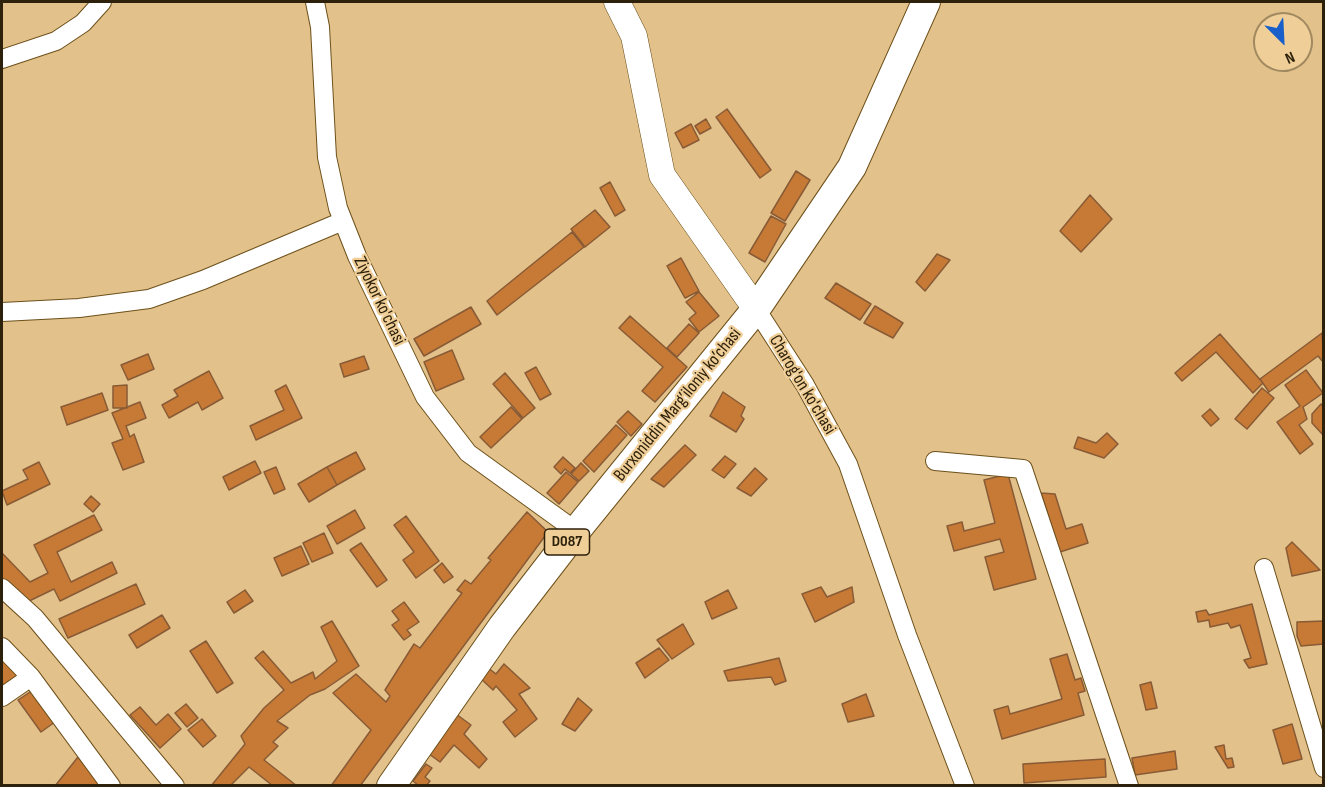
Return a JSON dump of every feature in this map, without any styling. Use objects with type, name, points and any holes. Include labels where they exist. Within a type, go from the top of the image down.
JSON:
[{"type":"main road","name":"Burxoniddin Marg’iloniy ko’chasi","points":[[392,786],[502,627],[576,531],[756,309],[852,167],[926,2]]},
{"type":"street","points":[[2,59],[56,41],[83,23],[102,2]]},
{"type":"street","name":"Ziyokor ko'chasi","points":[[315,2],[320,27],[327,157],[343,220],[357,256],[425,397],[446,428],[468,453],[576,531]]},
{"type":"street","name":"Charog'on ko'chasi","points":[[617,2],[634,36],[662,175],[756,309],[805,386],[848,464],[907,635],[965,786]]},
{"type":"street","points":[[2,312],[79,308],[149,299],[203,280],[343,220]]},
{"type":"street","points":[[935,461],[1023,469],[1129,786]]},
{"type":"street","points":[[1264,568],[1323,768]]},
{"type":"street","points":[[2,588],[35,618],[175,786]]},
{"type":"street","points":[[2,647],[31,677],[111,786]]},
{"type":"street","points":[[2,697],[31,677]]},
{"type":"building","points":[[727,109],[771,170],[760,178],[716,117]]},
{"type":"building","points":[[706,119],[711,128],[700,134],[695,126]]},
{"type":"building","points":[[691,124],[699,140],[683,148],[675,133]]},
{"type":"building","points":[[796,171],[810,180],[785,221],[771,213]]},
{"type":"building","points":[[610,182],[625,210],[615,216],[600,188]]},
{"type":"building","points":[[1090,195],[1112,219],[1081,252],[1060,231]]},
{"type":"building","points":[[595,210],[610,227],[585,247],[571,229]]},
{"type":"building","points":[[771,216],[786,224],[765,262],[749,253]]},
{"type":"building","points":[[572,232],[584,247],[497,315],[487,301]]},
{"type":"building","points":[[937,254],[950,260],[925,291],[916,282]]},
{"type":"building","points":[[681,258],[699,291],[685,298],[667,266]]},
{"type":"building","points":[[836,283],[871,304],[860,320],[825,298]]},
{"type":"building","points":[[699,292],[719,316],[699,332],[689,319],[696,313],[686,302]]},
{"type":"building","points":[[875,306],[903,323],[893,338],[864,323]]},
{"type":"building","points":[[471,307],[481,324],[424,356],[414,339]]},
{"type":"building","points":[[630,316],[687,367],[655,402],[642,391],[663,367],[619,328]]},
{"type":"building","points":[[689,324],[699,333],[677,357],[667,348]]},
{"type":"building","points":[[1322,333],[1324,363],[1318,356],[1269,392],[1260,379]]},
{"type":"building","points":[[1220,334],[1263,383],[1253,393],[1216,352],[1182,381],[1175,373]]},
{"type":"building","points":[[452,350],[464,379],[436,391],[424,362]]},
{"type":"building","points":[[148,354],[154,369],[128,380],[121,365]]},
{"type":"building","points":[[364,356],[369,369],[344,377],[340,364]]},
{"type":"building","points":[[536,367],[551,394],[540,400],[525,373]]},
{"type":"building","points":[[1306,370],[1323,393],[1303,407],[1307,419],[1299,425],[1313,444],[1300,454],[1277,422],[1300,406],[1285,385]]},
{"type":"building","points":[[209,371],[223,398],[202,410],[198,402],[169,418],[162,405],[178,396],[174,390]]},
{"type":"building","points":[[505,373],[535,408],[523,418],[493,384]]},
{"type":"building","points":[[127,385],[127,408],[113,408],[113,386]]},
{"type":"building","points":[[286,385],[302,418],[256,440],[250,426],[284,410],[275,391]]},
{"type":"building","points":[[1262,388],[1274,398],[1247,429],[1235,419]]},
{"type":"building","points":[[723,392],[745,407],[741,416],[744,419],[736,432],[710,416]]},
{"type":"building","points":[[102,393],[108,410],[67,425],[61,407]]},
{"type":"building","points":[[140,402],[146,418],[126,426],[130,437],[134,434],[144,462],[123,470],[112,443],[123,439],[112,413]]},
{"type":"building","points":[[1321,404],[1324,408],[1324,436],[1312,423],[1312,414]]},
{"type":"building","points":[[511,407],[522,419],[491,448],[480,437]]},
{"type":"building","points":[[1210,409],[1219,419],[1211,426],[1202,416]]},
{"type":"building","points":[[628,411],[642,424],[631,436],[617,422]]},
{"type":"building","points":[[616,425],[627,435],[594,472],[583,461]]},
{"type":"building","points":[[1107,433],[1118,444],[1104,458],[1074,448],[1078,437],[1096,443]]},
{"type":"building","points":[[685,445],[696,455],[664,487],[651,479]]},
{"type":"building","points":[[356,452],[365,469],[337,485],[327,467]]},
{"type":"building","points":[[725,456],[736,464],[724,478],[712,470]]},
{"type":"building","points":[[563,457],[575,468],[570,473],[565,469],[561,474],[554,467]]},
{"type":"building","points":[[255,461],[261,473],[229,490],[223,477]]},
{"type":"building","points":[[39,462],[50,484],[7,505],[2,491],[28,479],[23,470]]},
{"type":"building","points":[[581,463],[589,471],[579,481],[571,474]]},
{"type":"building","points":[[276,467],[285,489],[274,494],[264,472]]},
{"type":"building","points":[[327,467],[337,485],[309,502],[298,484]]},
{"type":"building","points":[[755,468],[767,479],[751,496],[737,488]]},
{"type":"building","points":[[566,472],[578,482],[559,504],[547,493]]},
{"type":"building","points":[[1008,474],[1036,579],[994,590],[985,557],[1004,552],[1000,539],[954,551],[947,526],[962,522],[964,531],[995,523],[984,480]]},
{"type":"building","points":[[1041,493],[1055,494],[1066,529],[1082,524],[1088,543],[1060,552]]},
{"type":"building","points":[[91,496],[100,504],[93,512],[84,504]]},
{"type":"building","points":[[355,510],[365,528],[337,544],[327,526]]},
{"type":"building","points":[[527,512],[548,532],[360,786],[331,786],[371,730],[333,693],[356,674],[386,702],[390,696],[385,690],[414,644],[420,648],[462,593],[457,590],[465,580],[471,584],[491,560],[488,558]]},
{"type":"building","points":[[94,515],[102,530],[57,552],[71,582],[112,562],[117,573],[60,601],[54,589],[25,603],[2,580],[2,553],[30,582],[48,573],[34,545]]},
{"type":"building","points":[[406,516],[439,561],[416,578],[403,560],[414,552],[394,525]]},
{"type":"building","points":[[324,533],[333,553],[312,562],[303,543]]},
{"type":"building","points":[[1292,542],[1320,570],[1292,576],[1286,548]]},
{"type":"building","points":[[361,543],[387,580],[377,587],[350,550]]},
{"type":"building","points":[[301,546],[309,564],[282,576],[274,558]]},
{"type":"building","points":[[442,563],[453,577],[444,583],[434,570]]},
{"type":"building","points":[[136,584],[145,604],[68,638],[59,619]]},
{"type":"building","points":[[821,587],[827,597],[852,587],[854,602],[815,622],[802,594]]},
{"type":"building","points":[[245,590],[253,601],[234,613],[227,602]]},
{"type":"building","points":[[728,590],[737,608],[712,619],[705,602]]},
{"type":"building","points":[[404,602],[419,622],[407,630],[411,635],[404,640],[392,625],[399,620],[392,611]]},
{"type":"building","points":[[1252,604],[1267,664],[1249,668],[1244,660],[1251,658],[1240,625],[1231,628],[1228,623],[1210,627],[1209,620],[1198,622],[1196,612],[1206,610],[1209,615]]},
{"type":"building","points":[[162,615],[170,628],[137,648],[129,635]]},
{"type":"building","points":[[332,621],[359,666],[325,689],[310,695],[277,721],[288,728],[273,742],[278,746],[264,760],[297,786],[273,786],[249,767],[230,786],[211,786],[245,744],[241,736],[264,708],[284,690],[255,658],[263,651],[291,683],[313,672],[315,679],[337,661],[321,627]]},
{"type":"building","points":[[1324,621],[1324,644],[1301,646],[1297,636],[1297,622]]},
{"type":"building","points":[[683,624],[694,644],[672,659],[657,640]]},
{"type":"building","points":[[206,641],[233,683],[217,693],[190,651]]},
{"type":"building","points":[[659,648],[669,660],[645,678],[636,663]]},
{"type":"building","points":[[1067,654],[1075,680],[1081,678],[1085,691],[1078,693],[1084,715],[1002,739],[994,710],[1008,706],[1010,714],[1062,699],[1050,659]]},
{"type":"building","points":[[779,658],[786,681],[775,685],[771,677],[728,681],[724,671]]},
{"type":"building","points":[[2,660],[19,675],[2,689]]},
{"type":"building","points":[[504,664],[530,688],[519,694],[537,719],[515,737],[503,722],[517,710],[496,686],[493,690],[479,677],[487,667],[496,674]]},
{"type":"building","points":[[1151,682],[1157,708],[1146,710],[1140,685]]},
{"type":"building","points":[[33,690],[55,722],[41,732],[18,700]]},
{"type":"building","points":[[866,694],[874,716],[848,722],[842,704]]},
{"type":"building","points":[[578,698],[592,710],[575,731],[562,724]]},
{"type":"building","points":[[186,704],[198,718],[187,727],[175,713]]},
{"type":"building","points":[[140,707],[156,725],[168,714],[181,729],[160,748],[130,715]]},
{"type":"building","points":[[456,714],[471,725],[464,734],[487,759],[479,768],[454,745],[440,762],[429,754]]},
{"type":"building","points":[[202,719],[216,736],[203,747],[188,730]]},
{"type":"building","points":[[1292,724],[1302,759],[1283,764],[1273,730]]},
{"type":"building","points":[[1224,745],[1226,759],[1232,758],[1234,767],[1228,768],[1215,747]]},
{"type":"building","points":[[1175,751],[1177,769],[1135,775],[1132,758]]},
{"type":"building","points":[[78,757],[101,786],[55,786]]},
{"type":"building","points":[[1105,759],[1106,777],[1024,783],[1023,764]]},
{"type":"building","points":[[426,764],[432,768],[425,777],[430,781],[426,786],[419,786],[413,781]]}]
